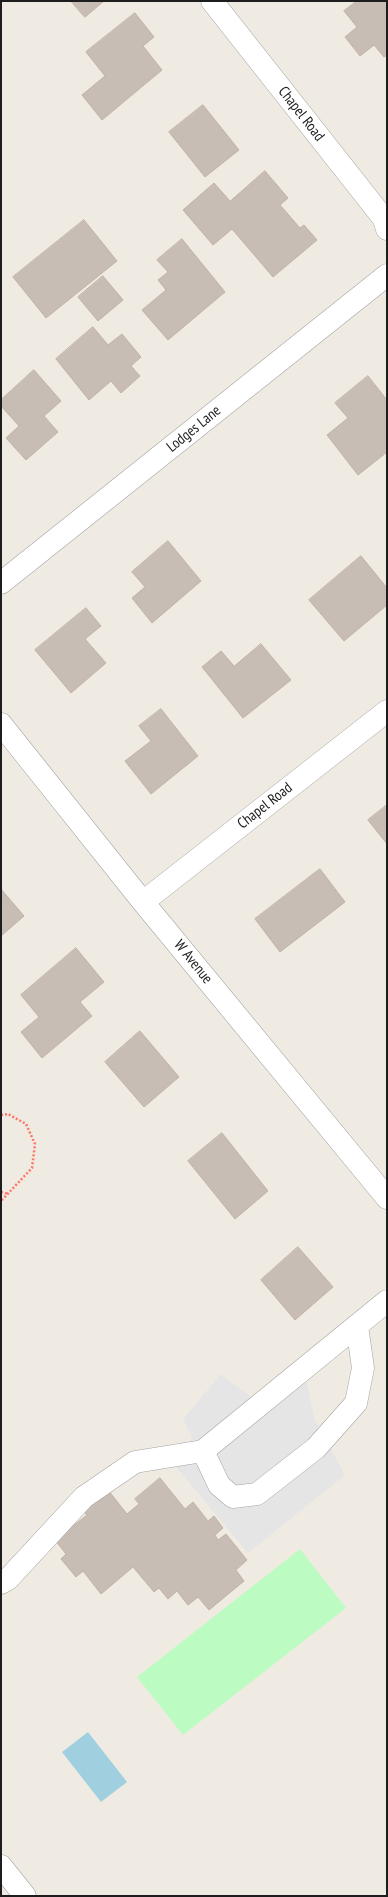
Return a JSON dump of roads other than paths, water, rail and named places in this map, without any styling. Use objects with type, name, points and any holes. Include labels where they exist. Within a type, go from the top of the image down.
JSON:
[{"type":"street","name":"Chapel Road","points":[[212,1],[384,219],[387,229]]},
{"type":"street","name":"Lodges Lane","points":[[1,583],[387,275]]},
{"type":"street","name":"Chapel Road","points":[[143,902],[387,711]]},
{"type":"street","name":"W Avenue","points":[[1,724],[143,902],[387,1198]]},
{"type":"street","points":[[1,1583],[8,1579],[84,1498],[135,1462],[203,1450],[387,1301]]},
{"type":"street","points":[[203,1450],[219,1485],[233,1496],[257,1494],[316,1448],[356,1403],[363,1368],[357,1326]]},
{"type":"street","points":[[1,1866],[25,1896]]},
{"type":"water","points":[[88,1732],[127,1782],[101,1802],[62,1752]]}]
